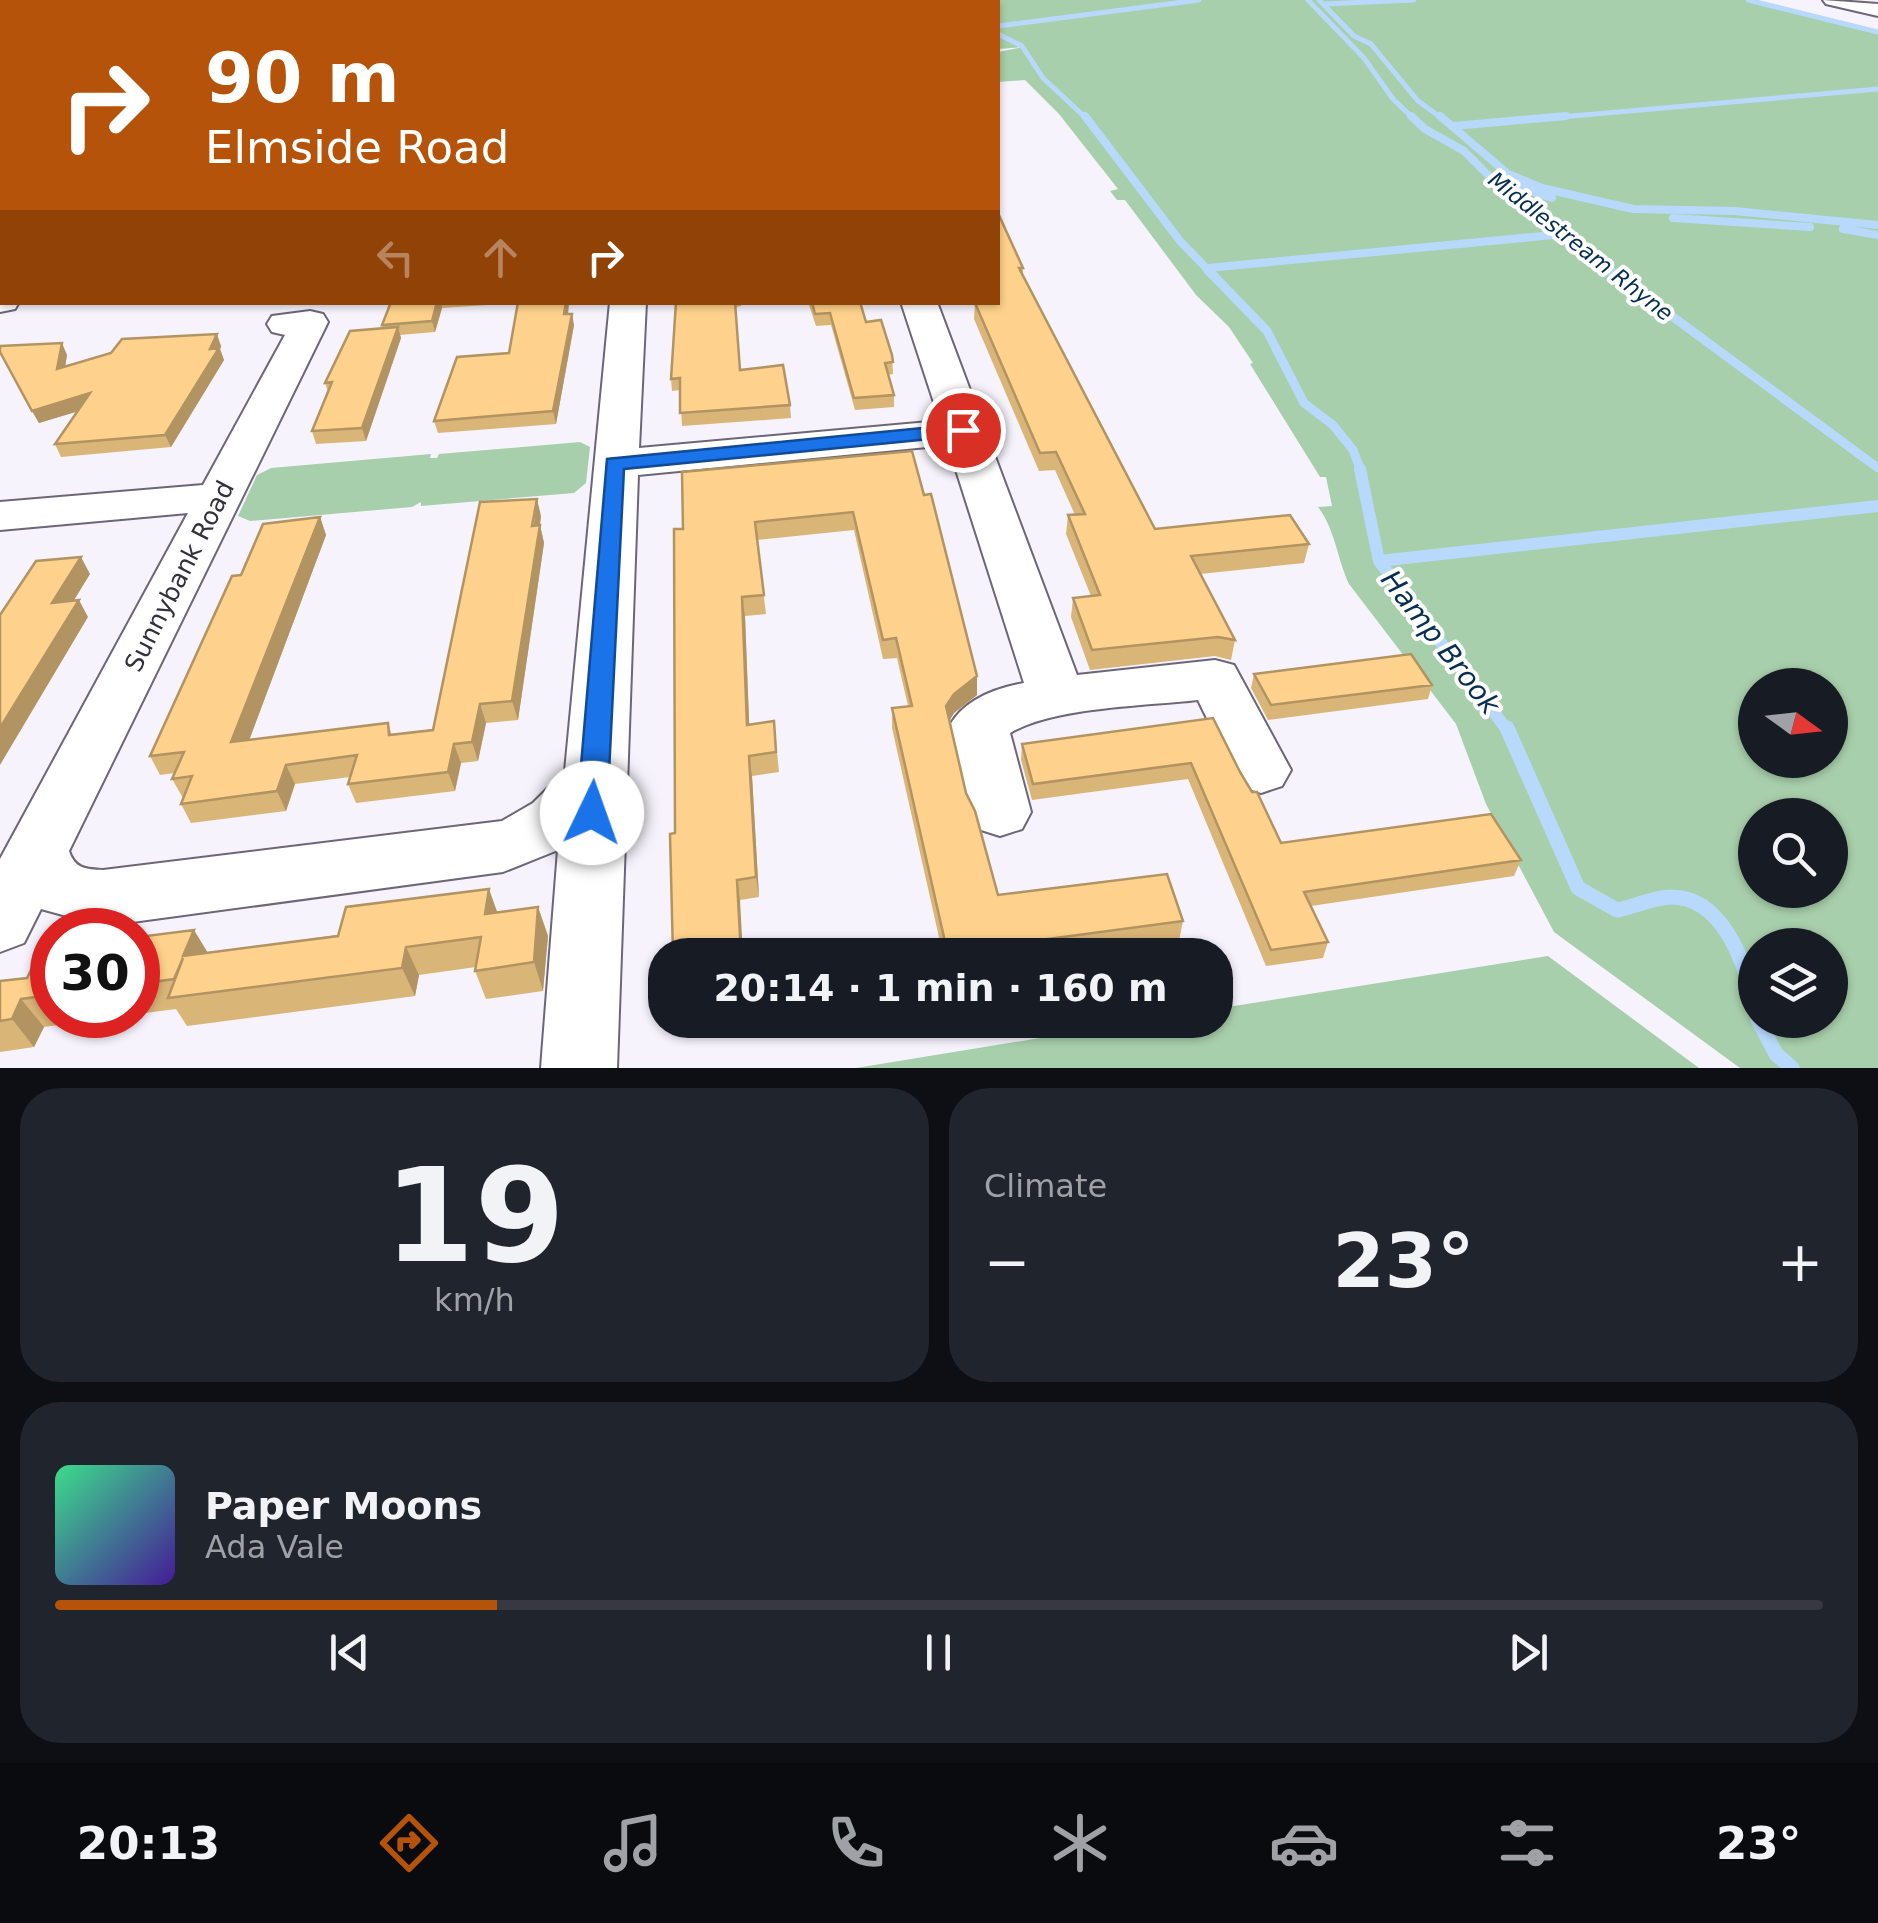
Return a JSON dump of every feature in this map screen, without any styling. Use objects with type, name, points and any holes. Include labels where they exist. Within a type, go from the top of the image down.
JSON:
[{"type":"street","points":[[1833,0],[1878,10]]},
{"type":"street","points":[[579,1068],[594,776],[628,305]]},
{"type":"street","points":[[921,305],[1048,671]]},
{"type":"street","name":"Sunnybank Road","points":[[0,923],[310,322],[284,324]]},
{"type":"street","points":[[614,464],[963,430]]},
{"type":"street","points":[[0,516],[219,497]]},
{"type":"street","points":[[1000,812],[979,724],[1013,705],[1048,671],[1215,679],[1261,770]]},
{"type":"street","points":[[38,852],[39,869],[59,890],[103,898],[503,846],[540,832],[565,814],[594,776]]},
{"type":"green space","points":[[1000,0],[1748,0],[1878,32],[1878,1068],[1740,1068],[1554,932],[1486,804],[1456,724],[1349,584],[1318,507],[1332,506],[1326,477],[1320,477],[1229,327],[1196,295],[1125,200],[1117,200],[1110,191],[1118,189],[1059,114],[1025,80],[1000,82],[1000,52],[1023,47],[1000,49]]},
{"type":"green space","points":[[580,442],[590,447],[586,483],[574,493],[421,506],[421,502],[412,507],[250,521],[238,516],[257,475],[271,468],[431,454],[430,458],[437,458],[439,454]]},
{"type":"green space","points":[[1548,956],[1699,1068],[856,1068],[1040,1038],[1233,1038],[1233,1006]]},
{"type":"building","points":[[1000,217],[1023,268],[1019,268],[1155,529],[1290,515],[1309,544],[1191,556],[1235,640],[1218,637],[1092,650],[1073,598],[1100,595],[1068,515],[1085,514],[1056,452],[1040,453],[976,305],[1000,305]]},
{"type":"building","points":[[390,305],[436,305],[432,321],[382,325]]},
{"type":"building","points":[[517,305],[566,305],[564,314],[572,314],[553,411],[434,421],[457,357],[509,353]]},
{"type":"building","points":[[676,305],[735,305],[740,370],[783,365],[790,405],[680,413],[680,378],[671,379]]},
{"type":"building","points":[[813,305],[861,305],[866,322],[881,320],[892,355],[893,362],[885,363],[894,395],[854,398],[830,313],[815,314]]},
{"type":"building","points":[[398,327],[362,428],[312,431],[332,382],[325,383],[350,331]]},
{"type":"building","points":[[217,334],[210,349],[219,348],[165,435],[55,444],[90,393],[32,411],[0,352],[0,346],[62,343],[57,369],[111,353],[122,339]]},
{"type":"building","points":[[912,451],[924,495],[931,494],[977,676],[954,694],[946,706],[966,793],[975,811],[998,895],[1167,874],[1183,921],[1055,938],[944,938],[892,708],[912,706],[896,638],[883,640],[853,512],[755,522],[764,595],[742,597],[747,725],[774,721],[776,752],[749,756],[756,877],[737,880],[740,938],[673,938],[674,529],[683,529],[682,472]]},
{"type":"building","points":[[537,499],[532,526],[540,525],[512,701],[480,704],[472,742],[454,744],[448,772],[348,784],[357,755],[286,765],[277,791],[181,804],[192,776],[172,779],[184,752],[150,756],[232,576],[241,575],[263,524],[320,517],[231,742],[388,723],[389,735],[433,730],[480,502]]},
{"type":"building","points":[[81,557],[52,603],[79,600],[0,728],[0,615],[36,561]]},
{"type":"building","points":[[1411,654],[1432,685],[1271,705],[1254,674]]},
{"type":"building","points":[[1213,718],[1240,772],[1252,792],[1257,792],[1281,843],[1491,814],[1521,860],[1304,892],[1328,942],[1271,950],[1191,763],[1033,784],[1022,744]]},
{"type":"building","points":[[489,889],[485,914],[538,907],[534,962],[475,971],[481,937],[406,947],[402,968],[168,998],[183,958],[174,979],[160,981],[160,934],[194,930],[183,956],[338,936],[346,907]]},
{"type":"building","points":[[30,972],[30,998],[21,999],[12,1019],[0,1021],[0,981],[27,978]]},
{"type":"waterway","points":[[1000,26],[1199,0]]},
{"type":"waterway","name":"Middlestream Rhyne","points":[[1308,0],[1364,58],[1393,99],[1414,119]]},
{"type":"waterway","points":[[1319,0],[1354,36],[1371,44],[1418,101],[1443,119]]},
{"type":"waterway","points":[[1324,4],[1414,0]]},
{"type":"waterway","points":[[1748,0],[1878,32]]},
{"type":"waterway","name":"Hamp Brook","points":[[1000,35],[1022,46],[1043,78],[1087,119]]},
{"type":"waterway","points":[[1538,119],[1878,89]]},
{"type":"waterway","name":"Hamp Brook","points":[[1085,116],[1180,241],[1210,272]]},
{"type":"waterway","name":"Middlestream Rhyne","points":[[1411,116],[1425,129],[1464,151],[1510,197],[1560,234]]},
{"type":"waterway","points":[[1440,116],[1508,174],[1542,188],[1633,209],[1735,211],[1878,225]]},
{"type":"waterway","points":[[1454,126],[1566,116]]},
{"type":"waterway","points":[[1498,181],[1552,198]]},
{"type":"waterway","points":[[1673,218],[1810,227]]},
{"type":"waterway","points":[[1843,229],[1878,235]]},
{"type":"waterway","points":[[1208,268],[1560,234]]},
{"type":"waterway","name":"Middlestream Rhyne","points":[[1560,234],[1611,272]]},
{"type":"waterway","name":"Hamp Brook","points":[[1207,269],[1267,331],[1304,403],[1333,425],[1353,450],[1361,471]]},
{"type":"waterway","name":"Middlestream Rhyne","points":[[1608,269],[1878,468]]},
{"type":"waterway","name":"Hamp Brook","points":[[1360,469],[1379,561]]},
{"type":"waterway","points":[[1379,561],[1878,506]]},
{"type":"waterway","name":"Hamp Brook","points":[[1379,561],[1508,731]]},
{"type":"waterway","name":"Hamp Brook","points":[[1507,728],[1578,888],[1617,910],[1671,897],[1689,900],[1717,919],[1738,953]]},
{"type":"waterway","name":"Hamp Brook","points":[[1768,1038],[1776,1054],[1792,1068]]},
{"type":"route","points":[[592,813],[614,464],[963,430]]}]
